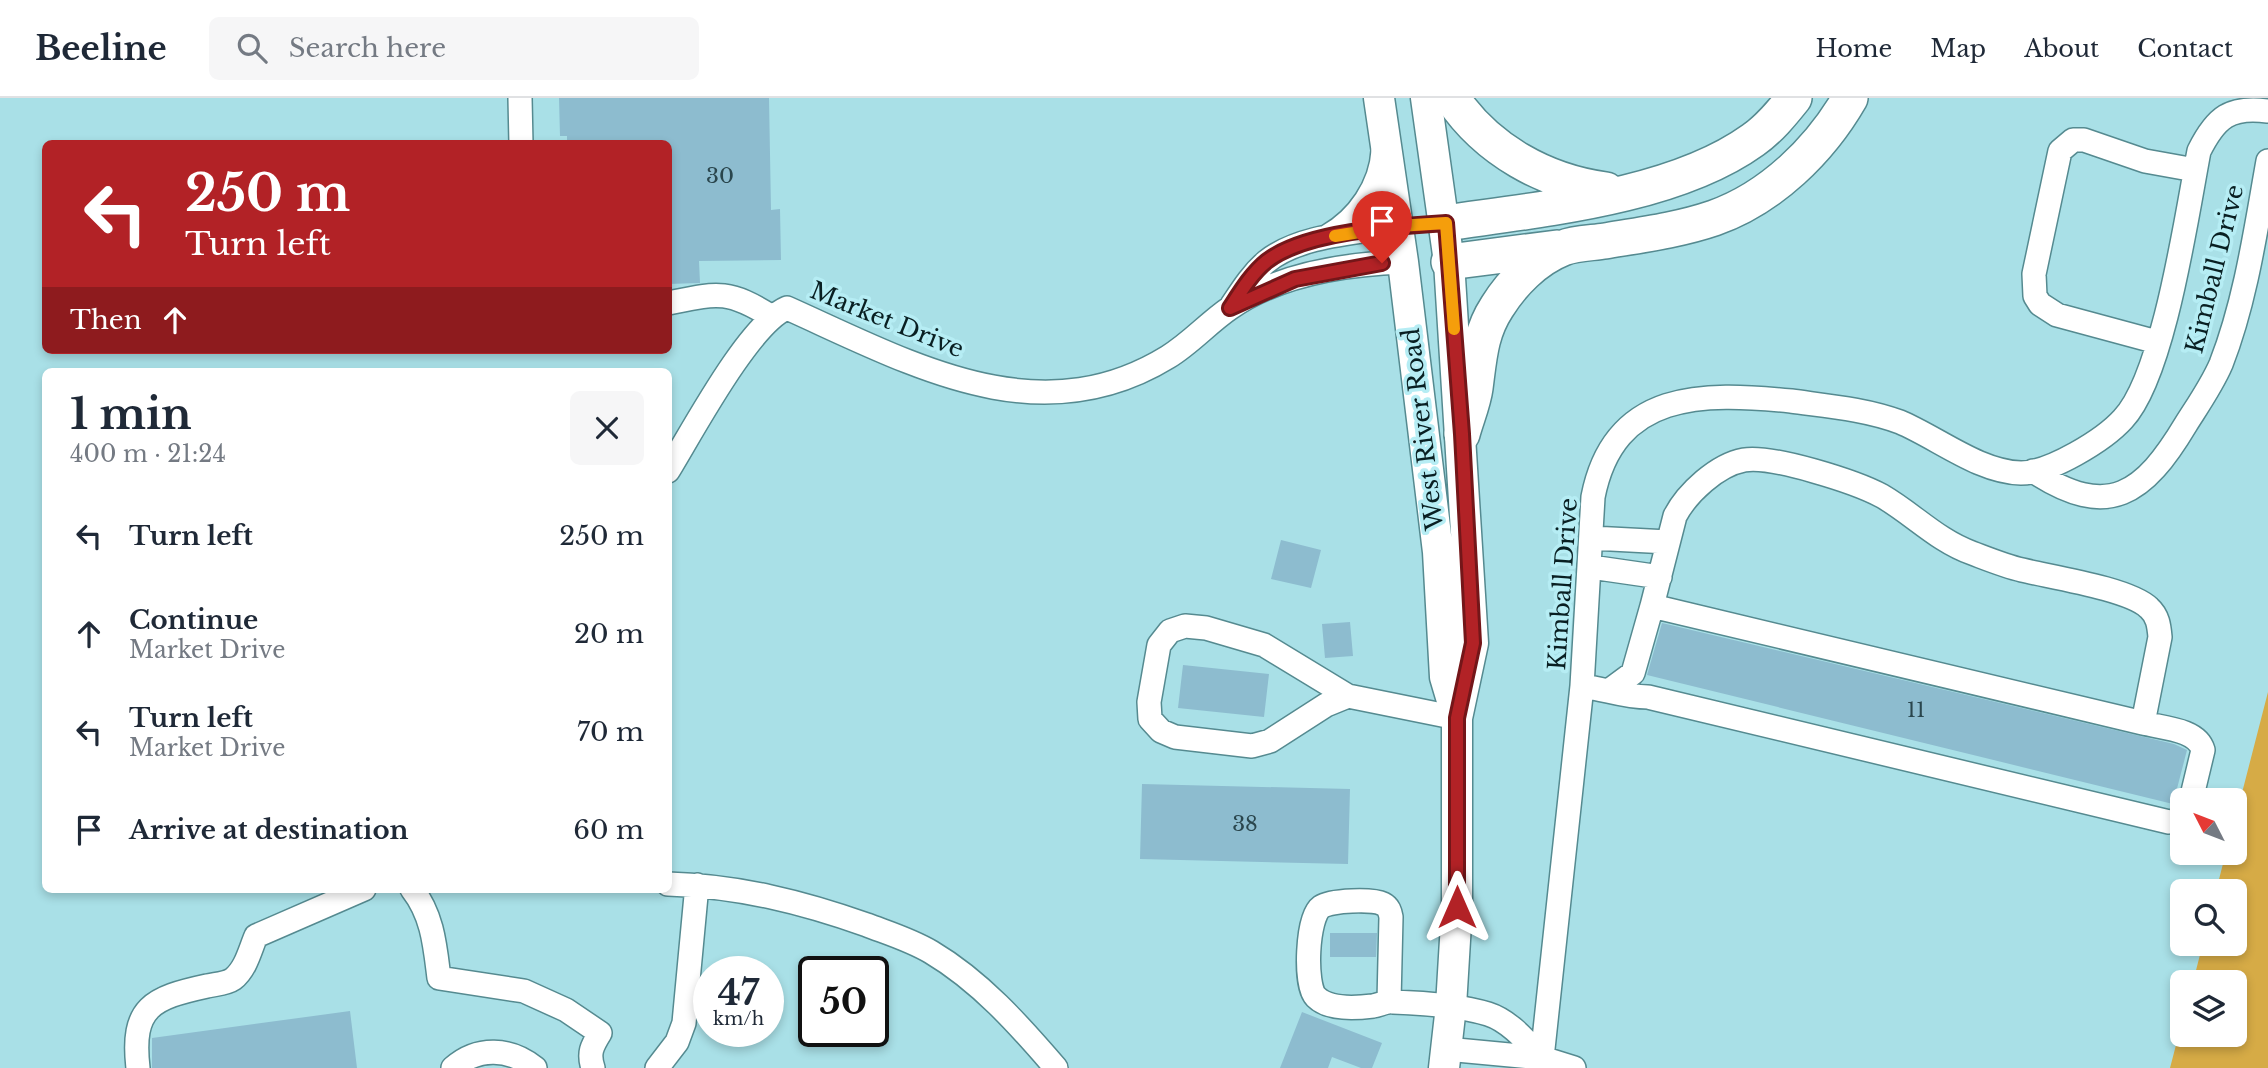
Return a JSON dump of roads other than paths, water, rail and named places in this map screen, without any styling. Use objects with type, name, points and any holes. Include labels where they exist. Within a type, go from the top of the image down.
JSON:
[{"type":"highway","points":[[1452,98],[1476,126],[1518,160],[1562,181],[1623,192]]},
{"type":"highway","points":[[1446,223],[1623,192],[1677,178],[1706,167],[1755,139],[1794,98]]},
{"type":"highway","points":[[1449,262],[1652,233],[1714,218],[1762,195],[1796,166],[1837,120],[1850,98]]},
{"type":"highway","points":[[1462,434],[1475,390],[1478,355],[1484,332],[1496,309],[1511,286],[1532,266],[1563,247]]},
{"type":"main road","name":"West River Road","points":[[1378,98],[1403,262],[1438,552],[1445,677],[1457,718]]},
{"type":"main road","name":"West River Road","points":[[1426,98],[1446,223],[1462,434],[1473,643],[1457,718],[1457,907],[1445,1059]]},
{"type":"main road","points":[[1397,226],[1446,223]]},
{"type":"main road","points":[[1403,262],[1449,262]]},
{"type":"street","points":[[520,98],[521,140]]},
{"type":"street","points":[[2033,471],[2083,449],[2123,419],[2140,391],[2168,307],[2199,151],[2208,133],[2219,120],[2233,111],[2247,108],[2268,111]]},
{"type":"street","name":"Market Drive","points":[[1321,239],[1346,224],[1371,192],[1382,160],[1384,138]]},
{"type":"street","points":[[2157,342],[2057,315],[2040,304],[2035,296],[2034,274],[2060,151],[2073,140],[2084,140],[2145,162],[2195,170]]},
{"type":"street","name":"Kimball Drive","points":[[1542,1058],[1582,686],[1596,481],[1610,451],[1633,426],[1651,413],[1686,399],[1742,396],[1849,409],[1898,422],[1989,465],[2021,473],[2033,471],[2059,488],[2109,496],[2130,491],[2150,476],[2164,460],[2220,365],[2246,277],[2268,161]]},
{"type":"street","name":"Market Drive","points":[[672,465],[744,350],[772,317],[788,307],[886,352],[948,375],[1014,390],[1057,394],[1102,387],[1150,367],[1188,344],[1230,308],[1258,270],[1269,260],[1296,246],[1397,226]]},
{"type":"street","name":"Market Drive","points":[[1230,308],[1275,286],[1305,276],[1362,265],[1403,262]]},
{"type":"street","points":[[672,302],[727,294],[753,304],[772,317]]},
{"type":"street","points":[[1610,690],[1633,673],[1653,606],[1668,541],[1682,504],[1721,470],[1733,463],[1747,460],[1780,464],[1855,484],[1898,506],[1956,548],[2017,569],[2119,593],[2149,607],[2159,626],[2160,637],[2143,723]]},
{"type":"street","points":[[1591,537],[1668,541]]},
{"type":"street","points":[[1591,567],[1660,577]]},
{"type":"street","points":[[1653,606],[2193,736],[2201,742],[2203,750],[2194,788]]},
{"type":"street","points":[[1348,696],[1326,705],[1270,741],[1252,746],[1175,737],[1161,731],[1150,719],[1149,702],[1159,645],[1170,631],[1185,626],[1206,628],[1264,645],[1348,696],[1457,718]]},
{"type":"street","points":[[1582,686],[1610,690],[1620,696],[1648,697],[2170,822]]},
{"type":"street","points":[[672,884],[767,895],[814,907],[904,938],[931,952],[982,990],[1056,1068]]},
{"type":"street","points":[[657,1068],[677,1042],[684,1023],[697,885]]},
{"type":"street","points":[[138,1068],[134,1038],[140,1020],[154,1005],[178,992],[230,982],[246,962],[256,936],[355,893]]},
{"type":"street","points":[[414,893],[433,929],[439,978],[524,991],[566,1010],[600,1033],[589,1056],[593,1068]]},
{"type":"street","points":[[1389,1001],[1389,909],[1382,903],[1335,901],[1322,905],[1315,913],[1311,927],[1309,986],[1317,999],[1337,1007],[1373,1006],[1389,1001],[1451,1006],[1490,1015],[1521,1036],[1542,1058]]},
{"type":"street","points":[[453,1068],[468,1058],[499,1052],[513,1055],[535,1068]]},
{"type":"street","points":[[1445,1059],[1542,1058],[1574,1068]]}]
